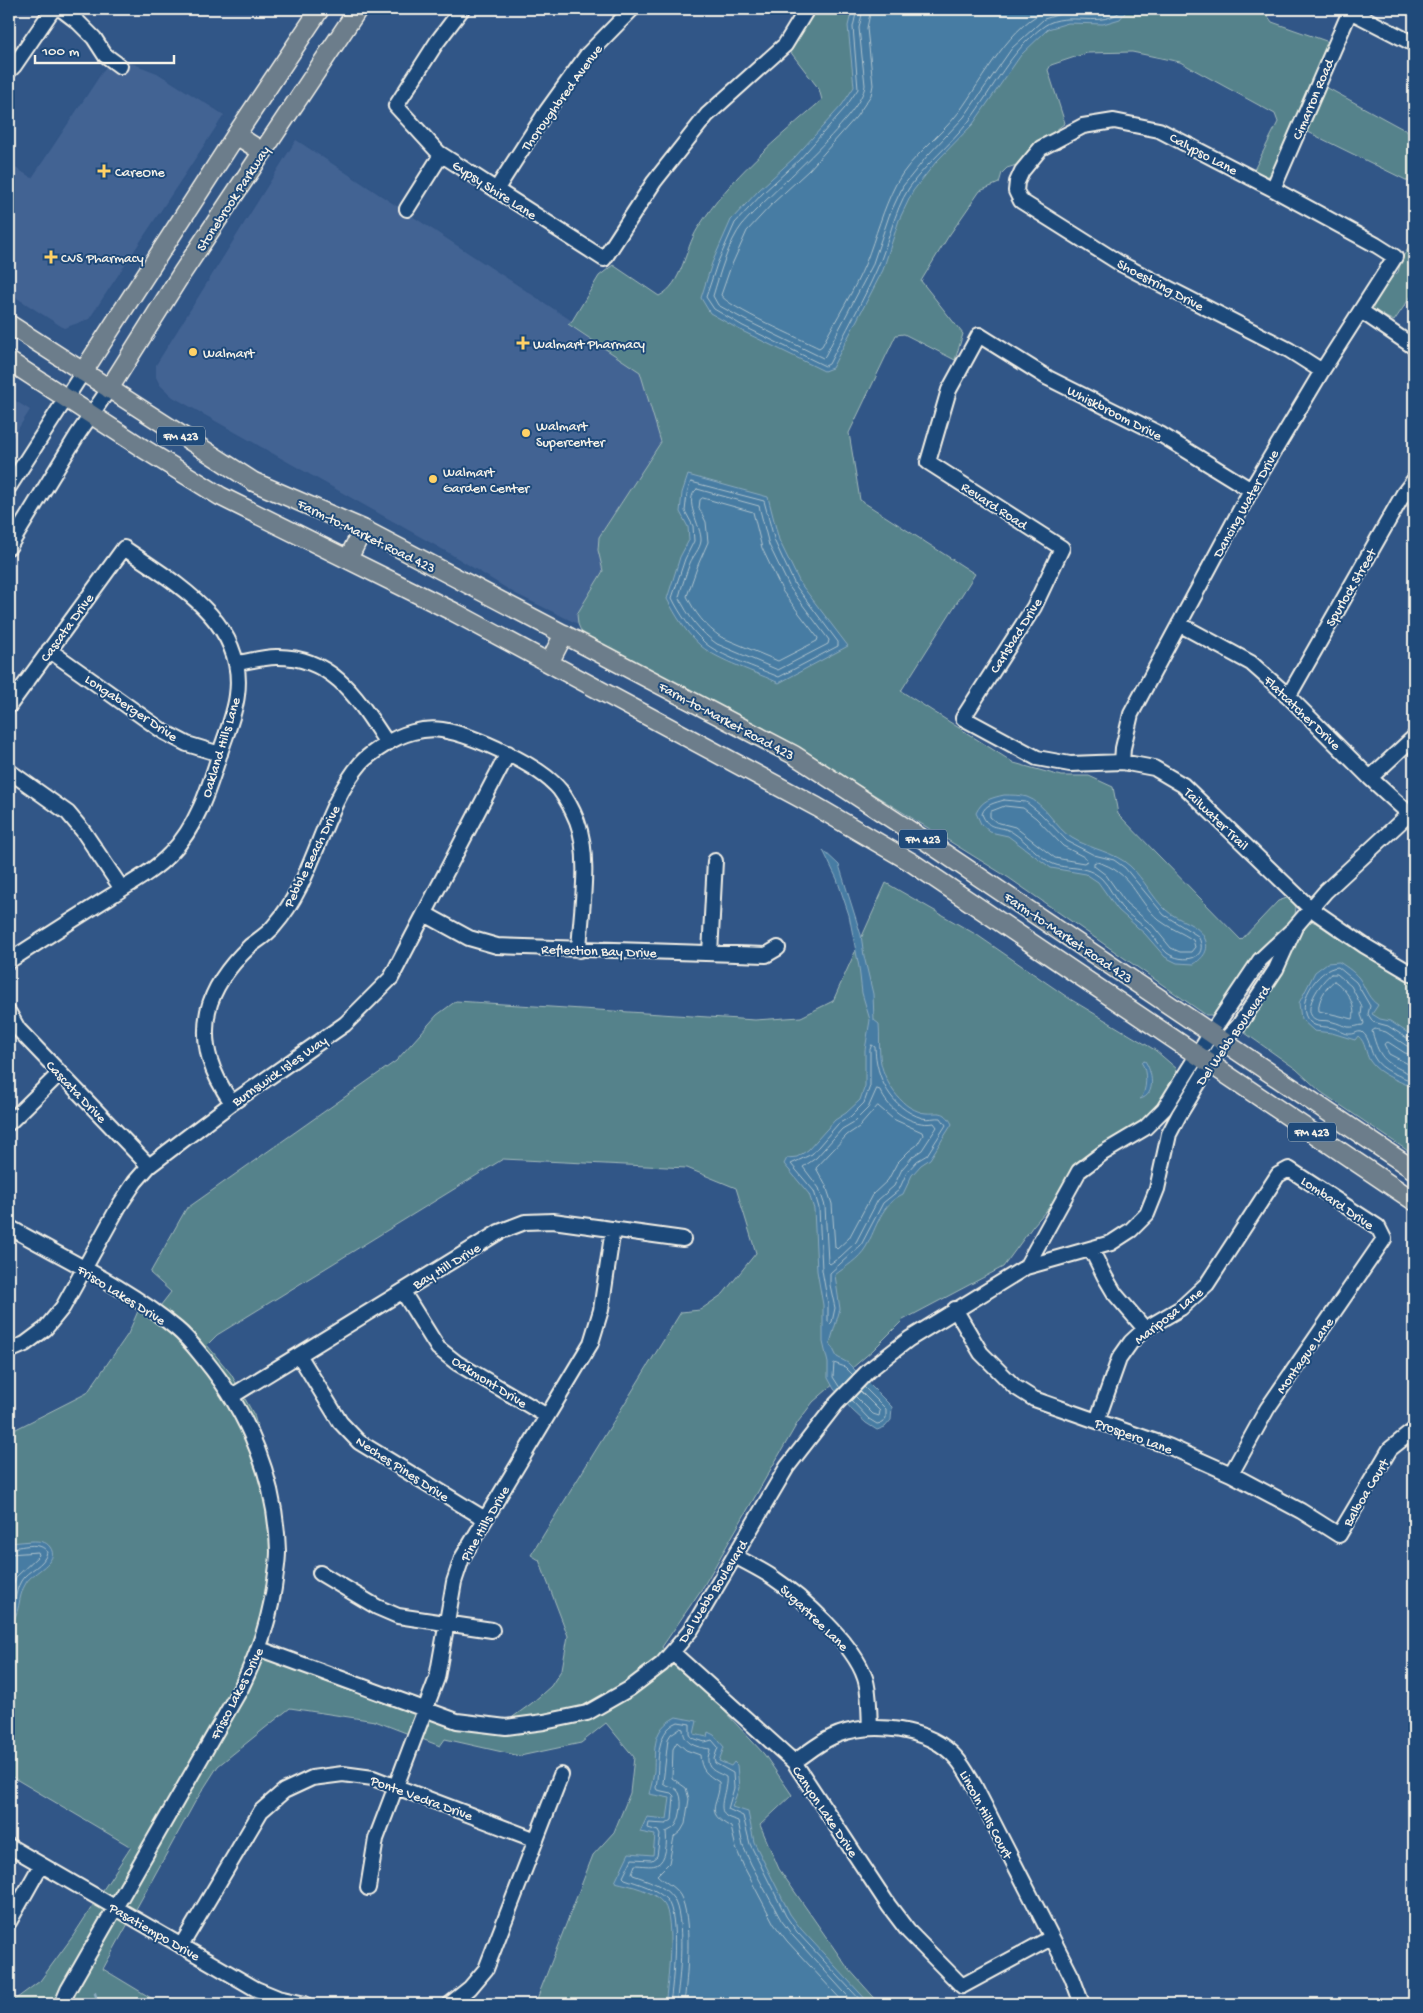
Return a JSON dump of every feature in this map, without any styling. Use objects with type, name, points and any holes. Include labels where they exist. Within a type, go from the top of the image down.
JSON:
[{"type":"main road","points":[[83,372],[320,9]]},
{"type":"main road","name":"Stonebrook Parkway","points":[[109,389],[358,9]]},
{"type":"main road","points":[[236,135],[263,152]]},
{"type":"main road","name":"Farm-to-Market Road 423","points":[[9,324],[254,482],[362,530],[794,755],[926,840],[1414,1170]]},
{"type":"main road","name":"Farm-to-Market Road 423","points":[[9,361],[220,496],[454,612],[817,807],[911,862],[1414,1202]]},
{"type":"main road","points":[[348,559],[362,530]]},
{"type":"main road","points":[[549,663],[564,634]]},
{"type":"street","points":[[9,71],[53,9]]},
{"type":"street","points":[[60,9],[78,22],[94,38],[105,55],[120,66]]},
{"type":"street","name":"Gypsy Shire Lane","points":[[462,9],[437,42],[396,106],[441,155],[604,259],[654,182],[707,115],[785,45],[807,9]]},
{"type":"street","name":"Thoroughbred Avenue","points":[[496,190],[546,112],[587,55],[632,9]]},
{"type":"street","points":[[1350,10],[1414,44]]},
{"type":"street","name":"Cimarron Road","points":[[1273,189],[1350,10]]},
{"type":"street","name":"Calypso Lane","points":[[1017,182],[1022,171],[1041,148],[1083,126],[1114,121],[1159,130],[1273,189],[1395,257]]},
{"type":"street","points":[[407,209],[441,155]]},
{"type":"street","name":"Shoestring Drive","points":[[1017,182],[1016,191],[1021,201],[1120,264],[1289,350],[1322,371]]},
{"type":"street","name":"Dancing Water Drive","points":[[1122,762],[1130,714],[1251,490],[1322,371],[1395,257]]},
{"type":"street","points":[[1361,311],[1414,347]]},
{"type":"street","name":"Revard Road","points":[[979,335],[949,390],[928,462],[1062,548]]},
{"type":"street","name":"Whiskbroom Drive","points":[[979,335],[1048,378],[1160,434],[1251,490]]},
{"type":"street","points":[[9,487],[83,372]]},
{"type":"street","points":[[9,547],[109,389]]},
{"type":"street","name":"Spurlock Street","points":[[1287,695],[1292,690],[1404,493],[1414,480]]},
{"type":"street","name":"Cascata Drive","points":[[9,706],[124,548]]},
{"type":"street","name":"Oakland Hills Lane","points":[[9,961],[122,889],[171,854],[192,823],[208,792],[237,695],[238,664],[227,636],[209,612],[188,592],[124,548]]},
{"type":"street","name":"Carlsbad Drive","points":[[963,718],[1034,607],[1062,548]]},
{"type":"street","name":"Flatcatcher Drive","points":[[1179,624],[1251,663],[1287,695],[1370,778],[1412,816]]},
{"type":"street","name":"Longaberger Drive","points":[[49,650],[164,732],[187,744],[220,754]]},
{"type":"street","points":[[238,664],[276,657],[304,661],[328,671],[348,687],[387,743]]},
{"type":"street","name":"Tailwater Trail","points":[[963,718],[1037,758],[1070,764],[1122,762],[1154,768],[1183,785],[1310,908],[1365,946],[1414,975]]},
{"type":"street","name":"Pebble Beach Drive","points":[[232,1103],[217,1081],[211,1066],[205,1039],[208,1010],[217,987],[230,965],[274,926],[294,897],[344,788],[362,762],[387,743],[414,731],[440,729],[465,736],[508,753],[539,772],[560,789],[576,819],[583,840],[584,862],[579,950]]},
{"type":"street","points":[[1370,778],[1414,738]]},
{"type":"street","name":"Burnswick Isles Way","points":[[9,1351],[25,1344],[45,1329],[63,1307],[119,1206],[134,1182],[150,1166],[232,1103],[345,1024],[391,978],[508,753]]},
{"type":"street","points":[[9,771],[68,813],[83,831],[122,889]]},
{"type":"street","name":"Del Webb Boulevard","points":[[1026,1267],[1079,1171],[1145,1128],[1164,1110],[1203,1059],[1260,960],[1295,927],[1326,891],[1412,816]]},
{"type":"street","points":[[710,954],[715,861]]},
{"type":"street","name":"Reflection Bay Drive","points":[[425,914],[469,938],[497,946],[766,955],[778,948]]},
{"type":"street","name":"Del Webb Boulevard","points":[[1217,1037],[1239,1025],[1276,969],[1295,927]]},
{"type":"street","name":"Cascata Drive","points":[[9,1013],[18,1029],[150,1166]]},
{"type":"street","name":"Del Webb Boulevard","points":[[260,1649],[457,1721],[506,1727],[588,1713],[629,1689],[662,1664],[691,1630],[787,1467],[836,1404],[868,1371],[909,1338],[1026,1267],[1111,1243],[1131,1230],[1147,1214],[1157,1189],[1169,1134],[1203,1059]]},
{"type":"street","points":[[9,1123],[60,1074]]},
{"type":"street","name":"Lombard Drive","points":[[1289,1169],[1378,1227],[1384,1239]]},
{"type":"street","name":"Mariposa Lane","points":[[1097,1421],[1119,1359],[1131,1342],[1145,1329],[1181,1308],[1207,1284],[1278,1175],[1289,1169]]},
{"type":"street","name":"Bay Hill Drive","points":[[232,1396],[499,1232],[525,1222],[553,1221],[683,1239]]},
{"type":"street","name":"Frisco Lakes Drive","points":[[9,1227],[122,1290],[178,1330],[223,1382],[249,1425],[266,1477],[272,1504],[278,1551],[273,1597],[260,1649],[241,1688],[68,1990],[62,2004]]},
{"type":"street","name":"Pine Hills Drive","points":[[368,1888],[376,1839],[437,1678],[454,1582],[462,1558],[591,1343],[601,1310],[613,1229]]},
{"type":"street","name":"Montague Lane","points":[[1231,1474],[1266,1409],[1384,1239]]},
{"type":"street","points":[[1091,1249],[1115,1294],[1145,1329]]},
{"type":"street","name":"Oakmont Drive","points":[[403,1292],[438,1348],[457,1362],[547,1416]]},
{"type":"street","name":"Prospero Lane","points":[[955,1310],[981,1353],[1015,1387],[1034,1400],[1168,1446],[1231,1474],[1301,1511],[1339,1535]]},
{"type":"street","name":"Neches Pines Drive","points":[[299,1355],[340,1422],[359,1442],[485,1519]]},
{"type":"street","name":"Balboa Court","points":[[1339,1535],[1390,1449],[1414,1430]]},
{"type":"street","name":"Sugartree Lane","points":[[735,1556],[791,1591],[831,1629],[852,1653],[865,1679],[870,1728]]},
{"type":"street","points":[[320,1573],[377,1607],[398,1616],[492,1630]]},
{"type":"street","name":"Canyon Lake Drive","points":[[673,1653],[794,1762],[889,1906],[908,1931],[962,1986],[1051,1938]]},
{"type":"street","name":"Lincoln Hills Court","points":[[794,1762],[832,1737],[859,1728],[898,1729],[931,1739],[957,1758],[974,1785],[1072,1977],[1082,2004]]},
{"type":"street","name":"Ponte Vedra Drive","points":[[181,1946],[253,1821],[279,1794],[306,1780],[336,1774],[367,1777],[536,1840]]},
{"type":"street","points":[[450,2004],[470,1988],[486,1969],[561,1775]]},
{"type":"street","name":"Pasatiempo Drive","points":[[9,1846],[256,1989],[278,1998],[305,2004]]},
{"type":"street","points":[[9,1922],[41,1865]]},
{"type":"shaded area","points":[[113,56],[157,73],[224,115],[89,319],[64,328],[9,293],[9,164],[32,178]]},
{"type":"shaded area","points":[[296,140],[572,321],[568,325],[640,372],[661,442],[599,537],[598,550],[603,571],[577,614],[578,624],[516,594],[449,553],[173,397],[160,385],[156,377],[156,365]]},
{"type":"shaded area","points":[[9,397],[30,410],[9,443]]},
{"type":"green space","points":[[816,9],[1266,9],[1265,12],[1272,22],[1329,42],[1274,171],[1270,176],[1262,176],[1253,172],[1278,122],[1275,114],[1180,62],[1132,52],[1087,53],[1051,65],[1048,70],[1065,123],[1041,142],[1023,163],[1007,168],[1002,173],[999,183],[980,191],[948,237],[921,281],[963,334],[955,360],[904,334],[896,335],[849,433],[860,500],[975,574],[901,691],[1014,763],[1061,776],[1089,776],[1113,787],[1118,814],[1241,940],[1278,901],[1290,897],[1296,907],[1295,915],[1216,1015],[1206,1015],[1009,878],[844,776],[645,671],[635,661],[583,636],[578,624],[577,614],[603,571],[598,550],[599,537],[661,442],[640,372],[568,324],[572,321],[599,276],[613,265],[659,296],[667,291],[678,275],[693,237],[711,209],[739,175],[822,100],[819,89],[789,50]]},
{"type":"green space","points":[[1324,86],[1414,135],[1414,184],[1306,131]]},
{"type":"green space","points":[[1414,240],[1414,292],[1394,321],[1374,311],[1372,307],[1386,283],[1398,272],[1402,258]]},
{"type":"green space","points":[[886,883],[977,935],[1070,999],[1155,1050],[1177,1069],[1164,1103],[1103,1150],[1064,1190],[1033,1226],[1003,1267],[903,1320],[873,1350],[813,1402],[798,1422],[703,1587],[662,1647],[675,1667],[713,1699],[764,1754],[792,1795],[760,1825],[779,1869],[847,1967],[880,2004],[535,2004],[593,1855],[614,1832],[630,1793],[634,1757],[606,1723],[581,1743],[520,1756],[445,1739],[440,1746],[375,1721],[290,1708],[218,1766],[195,1802],[103,1969],[161,2004],[9,2004],[40,1981],[73,1936],[131,1847],[9,1775],[9,1431],[87,1393],[128,1334],[138,1311],[150,1319],[171,1292],[150,1273],[186,1209],[396,1061],[437,1015],[456,1001],[755,1020],[801,1017],[833,1001]],"holes":[[[503,1159],[687,1168],[736,1188],[756,1253],[723,1294],[700,1310],[681,1312],[531,1555],[539,1560],[568,1636],[562,1669],[551,1686],[506,1722],[453,1715],[269,1647],[278,1601],[279,1502],[254,1415],[231,1374],[207,1345],[217,1335]]]},
{"type":"green space","points":[[1311,921],[1345,943],[1414,982],[1414,1155],[1321,1092],[1296,1069],[1245,1033],[1245,1027],[1286,952],[1295,938]]},
{"type":"water","points":[[852,9],[1128,9],[1120,19],[1103,24],[1068,23],[1048,29],[1021,55],[973,124],[936,162],[913,191],[899,220],[883,270],[832,368],[824,371],[740,330],[710,313],[701,298],[712,263],[731,220],[759,190],[795,157],[842,105],[854,87],[848,26]]},
{"type":"water","points":[[688,475],[768,497],[779,540],[800,583],[848,646],[779,683],[717,656],[701,646],[691,636],[667,599],[680,557],[689,540],[688,527],[680,512],[682,493]]},
{"type":"water","points":[[1004,795],[1022,796],[1033,800],[1045,810],[1066,834],[1124,861],[1140,877],[1166,910],[1198,929],[1205,939],[1207,947],[1203,956],[1194,964],[1177,963],[1165,957],[1145,934],[1118,910],[1098,882],[1086,874],[1051,868],[1008,836],[990,832],[981,824],[976,813],[987,800]]},
{"type":"water","points":[[823,850],[839,865],[861,935],[873,994],[874,1020],[879,1024],[881,1063],[886,1078],[894,1092],[905,1104],[922,1112],[944,1114],[952,1124],[930,1159],[912,1175],[903,1194],[889,1204],[880,1217],[863,1251],[856,1259],[835,1275],[840,1309],[830,1343],[837,1357],[848,1363],[892,1407],[891,1420],[885,1427],[877,1430],[852,1410],[834,1389],[828,1378],[828,1363],[823,1342],[823,1305],[817,1271],[814,1209],[809,1194],[784,1164],[787,1158],[797,1157],[808,1150],[835,1120],[860,1100],[865,1086],[865,1050],[870,1020],[862,993],[849,915],[837,879]]},
{"type":"water","points":[[1339,962],[1357,975],[1370,997],[1378,1005],[1372,1014],[1380,1019],[1390,1021],[1414,1037],[1414,1088],[1390,1077],[1374,1066],[1368,1058],[1363,1041],[1358,1036],[1355,1040],[1332,1033],[1314,1031],[1301,1019],[1299,1003],[1315,972],[1327,963]]},
{"type":"water","points":[[1145,1061],[1150,1071],[1152,1082],[1149,1093],[1140,1099],[1144,1092],[1146,1081],[1145,1071],[1141,1062]]},
{"type":"water","points":[[32,1541],[48,1545],[52,1552],[52,1557],[26,1583],[15,1617],[9,1626],[9,1543]]},
{"type":"water","points":[[676,1717],[697,1721],[694,1734],[707,1737],[708,1732],[714,1735],[724,1747],[719,1761],[731,1766],[734,1762],[737,1765],[739,1788],[732,1807],[748,1812],[754,1842],[790,1914],[801,1929],[870,2004],[665,2004],[670,1937],[667,1912],[664,1904],[654,1895],[641,1889],[615,1882],[629,1853],[653,1855],[655,1835],[640,1832],[647,1817],[667,1819],[670,1798],[649,1794],[654,1771],[656,1740],[663,1727]]},
{"type":"waterway","points":[[95,1993],[98,2004]]},
{"type":"place","name":"CareOne","points":[[104,171]]},
{"type":"place","name":"CVS Pharmacy","points":[[51,257]]},
{"type":"place","name":"Walmart Pharmacy","points":[[523,343]]},
{"type":"place","name":"Walmart","points":[[193,352]]},
{"type":"place","name":"Walmart Supercenter","points":[[526,433]]},
{"type":"place","name":"Walmart Garden Center","points":[[433,479]]}]
